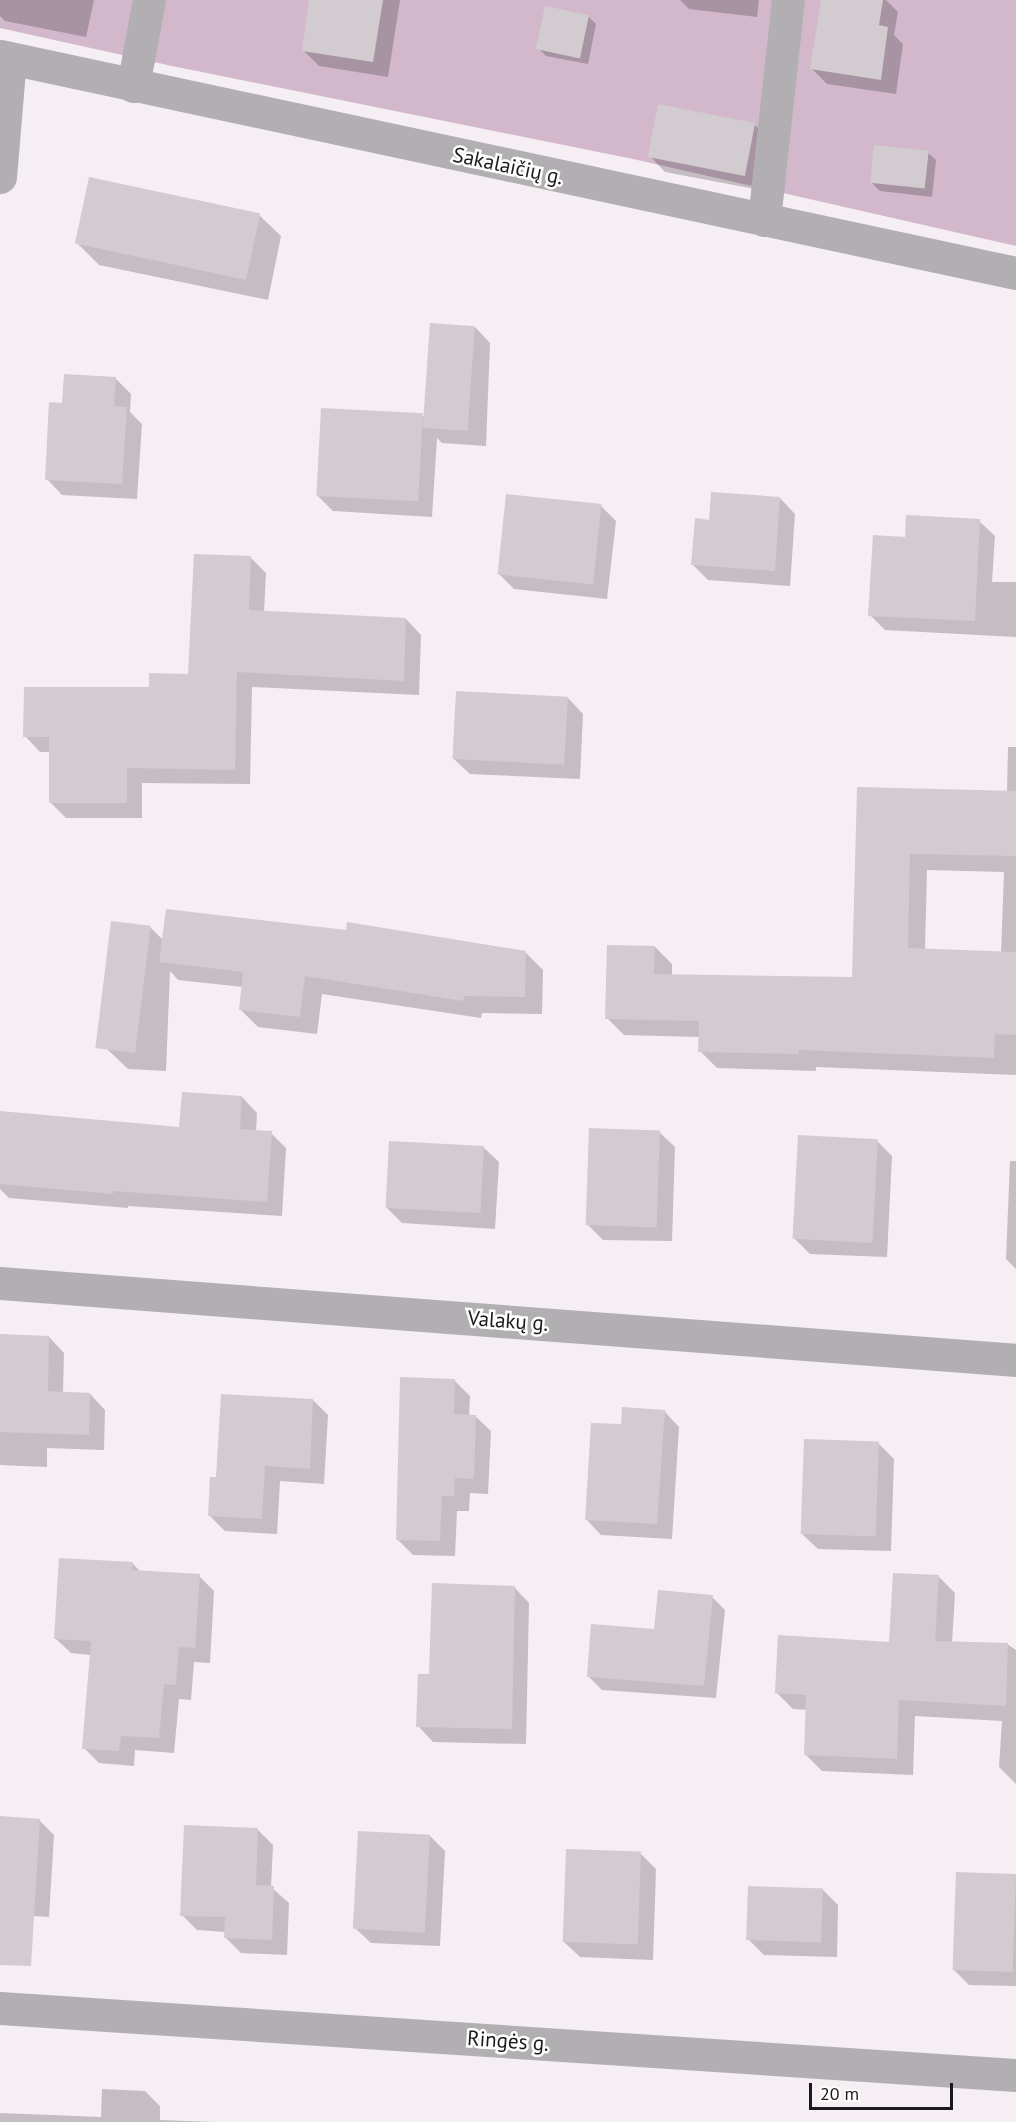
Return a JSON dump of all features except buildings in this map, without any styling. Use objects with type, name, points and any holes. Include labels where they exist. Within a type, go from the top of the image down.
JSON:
[{"type":"street","points":[[133,86],[149,0]]},
{"type":"street","points":[[764,220],[788,0]]},
{"type":"street","points":[[0,177],[5,57]]},
{"type":"street","name":"Sakalaičių g.","points":[[5,57],[1016,273]]},
{"type":"street","name":"Valakų g.","points":[[0,1282],[1016,1360]]},
{"type":"street","name":"Ringės g.","points":[[0,2008],[1016,2075]]},
{"type":"shaded area","points":[[0,0],[1016,0],[1016,246],[633,159],[172,66],[0,28]]}]
